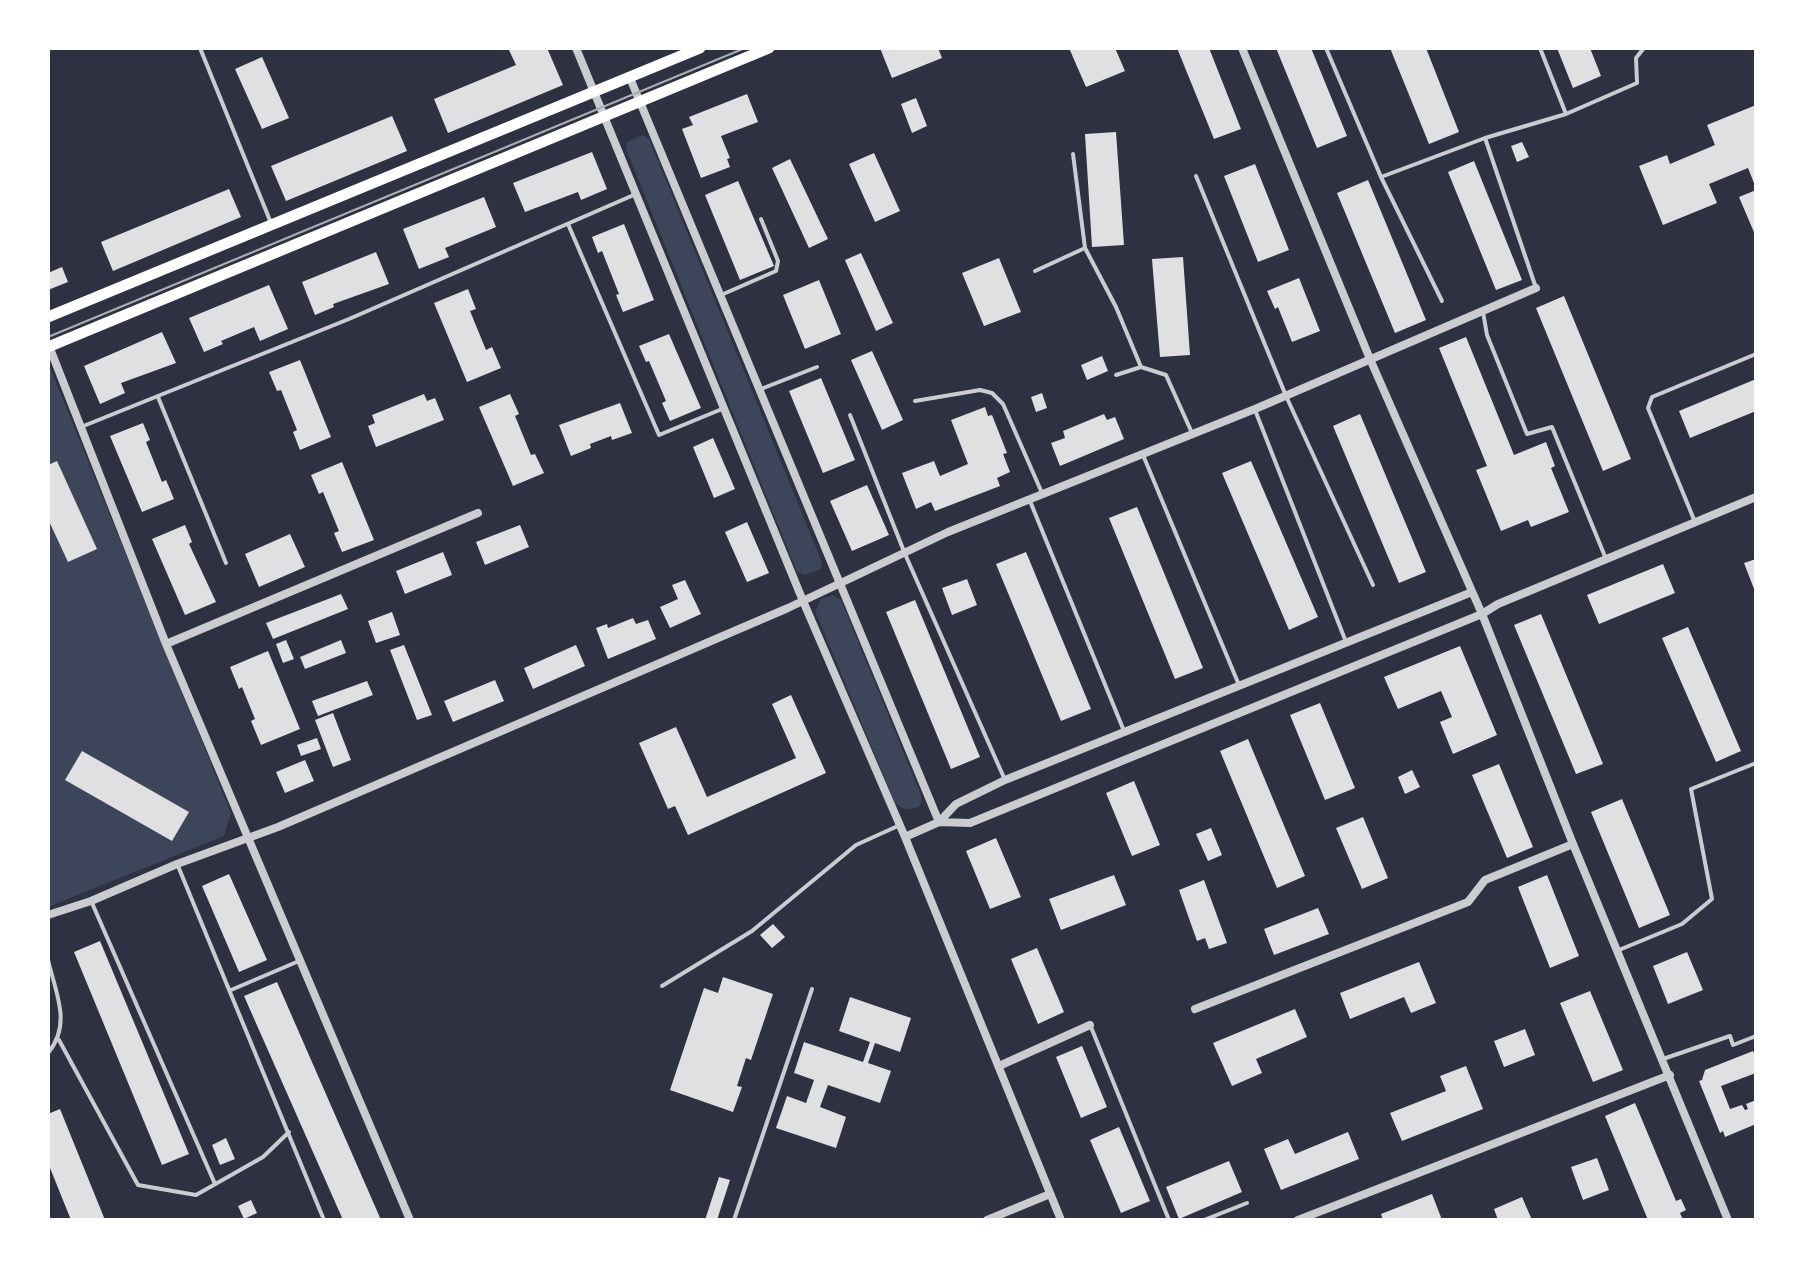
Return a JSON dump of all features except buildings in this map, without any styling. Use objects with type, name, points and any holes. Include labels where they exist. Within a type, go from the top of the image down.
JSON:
[{"type":"main road","points":[[48,317],[700,48]]},
{"type":"main road","points":[[48,347],[769,48]]},
{"type":"street","points":[[576,48],[1061,1220]]},
{"type":"street","points":[[1242,48],[1370,359],[1482,614],[1728,1220]]},
{"type":"street","points":[[630,78],[939,822]]},
{"type":"street","points":[[48,915],[249,838],[803,601],[948,532],[1193,435],[1536,288]]},
{"type":"street","points":[[48,347],[166,644],[410,1220]]},
{"type":"street","points":[[939,822],[970,823],[1482,614],[1498,604],[1756,497]]},
{"type":"street","points":[[166,644],[478,513]]},
{"type":"street","points":[[905,837],[939,822],[956,804],[1005,780],[1472,592]]},
{"type":"street","points":[[1195,1009],[1468,902],[1485,880],[1573,844]]},
{"type":"street","points":[[999,1066],[1090,1025]]},
{"type":"street","points":[[1298,1220],[1670,1075]]},
{"type":"street","points":[[987,1220],[1050,1194]]},
{"type":"lane","points":[[200,48],[271,225]]},
{"type":"lane","points":[[1326,48],[1381,177],[1442,301]]},
{"type":"lane","points":[[1540,48],[1566,114]]},
{"type":"lane","points":[[1381,177],[1485,138],[1566,114],[1637,83],[1636,58],[1644,48]]},
{"type":"lane","points":[[1485,138],[1536,288]]},
{"type":"lane","points":[[1073,154],[1085,248],[1116,307],[1141,367]]},
{"type":"lane","points":[[1196,176],[1286,396],[1373,585]]},
{"type":"lane","points":[[81,427],[349,319],[636,194]]},
{"type":"lane","points":[[719,296],[776,271],[778,261],[761,219]]},
{"type":"lane","points":[[568,224],[659,435],[724,409]]},
{"type":"lane","points":[[1035,271],[1085,248]]},
{"type":"lane","points":[[1482,309],[1487,335],[1527,434],[1552,427],[1607,560]]},
{"type":"lane","points":[[1695,522],[1648,408],[1648,401],[1756,354]]},
{"type":"lane","points":[[759,390],[817,367]]},
{"type":"lane","points":[[1116,375],[1141,367],[1166,375],[1193,435]]},
{"type":"lane","points":[[915,401],[980,390],[992,393],[1003,404],[1043,496]]},
{"type":"lane","points":[[158,397],[226,563]]},
{"type":"lane","points":[[1255,409],[1346,642]]},
{"type":"lane","points":[[850,415],[905,554],[1005,780]]},
{"type":"lane","points":[[1143,455],[1239,686]]},
{"type":"lane","points":[[1030,501],[1124,731]]},
{"type":"lane","points":[[1618,951],[1682,924],[1712,899],[1691,789],[1756,763]]},
{"type":"lane","points":[[662,986],[752,931],[856,845],[900,825]]},
{"type":"lane","points":[[177,864],[324,1220]]},
{"type":"lane","points":[[91,901],[215,1184]]},
{"type":"lane","points":[[48,960],[62,1023],[59,1040],[48,1053]]},
{"type":"lane","points":[[231,990],[300,961]]},
{"type":"lane","points":[[734,1220],[812,989]]},
{"type":"lane","points":[[1090,1025],[1169,1220]]},
{"type":"lane","points":[[1663,1059],[1730,1036],[1733,1045],[1756,1036]]},
{"type":"lane","points":[[59,1040],[138,1185],[196,1195],[263,1157],[289,1132]]},
{"type":"lane","points":[[1204,1220],[1247,1203]]},
{"type":"shaded area","points":[[643,135],[649,139],[822,562],[821,569],[805,575],[797,572],[626,149],[627,142]]},
{"type":"shaded area","points":[[48,368],[231,813],[224,836],[48,907]]},
{"type":"shaded area","points":[[833,595],[841,600],[921,795],[922,802],[918,807],[906,810],[895,803],[815,611],[821,599]]},
{"type":"tram line","points":[[48,337],[745,48]]}]
